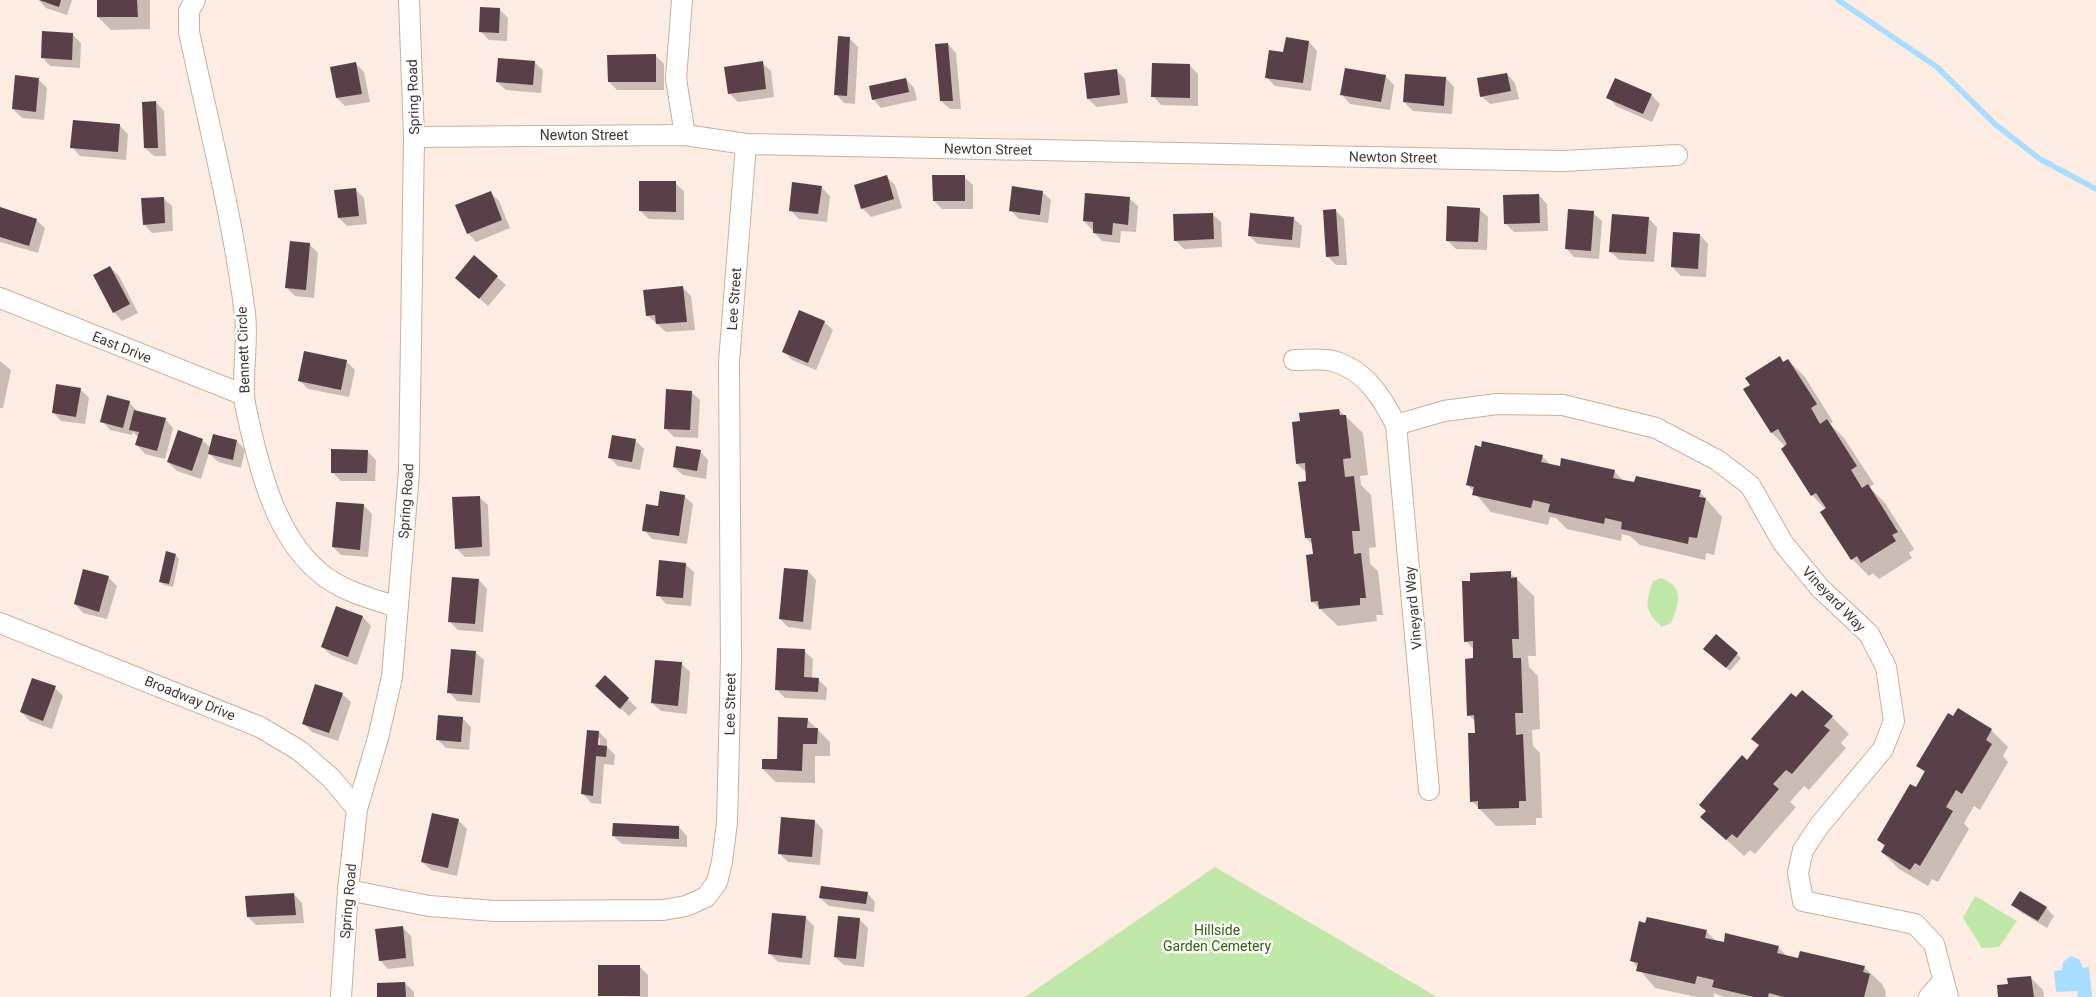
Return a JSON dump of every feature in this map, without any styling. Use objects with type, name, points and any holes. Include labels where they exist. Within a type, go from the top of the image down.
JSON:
[{"type":"street","name":"Bennett Circle","points":[[195,0],[189,10],[189,32],[224,195],[245,316],[244,396],[258,464],[275,509],[289,535],[307,559],[324,576],[366,597],[397,607]]},
{"type":"street","name":"Spring Road","points":[[341,997],[348,890],[357,809],[378,738],[392,677],[409,472],[414,137],[409,0]]},
{"type":"street","points":[[682,0],[676,79],[685,135]]},
{"type":"street","name":"Newton Street","points":[[414,137],[685,135],[746,144],[1563,161],[1677,156]]},
{"type":"street","name":"Lee Street","points":[[348,890],[429,906],[495,911],[663,910],[686,906],[706,897],[717,882],[722,862],[727,822],[730,671],[729,362],[746,144]]},
{"type":"street","name":"East Drive","points":[[0,298],[244,396]]},
{"type":"street","name":"Vineyard Way","points":[[1294,360],[1332,361],[1364,377],[1384,400],[1396,425],[1429,790]]},
{"type":"street","name":"Vineyard Way","points":[[1396,425],[1444,411],[1497,404],[1564,405],[1656,428],[1717,460],[1750,485],[1783,543],[1820,588],[1869,634],[1886,667],[1894,721],[1884,748],[1819,826],[1803,850],[1798,873],[1803,901],[1915,924],[1934,944],[1944,992]]},
{"type":"street","name":"Broadway Drive","points":[[0,623],[260,727],[300,751],[330,778],[357,809]]},
{"type":"street","points":[[1929,997],[1944,992]]},
{"type":"green space","points":[[1661,578],[1674,586],[1678,596],[1678,602],[1671,623],[1662,627],[1652,616],[1648,606],[1653,581]]},
{"type":"green space","name":"Hillside Garden Cemetery","points":[[1215,867],[1437,997],[1025,997]]},
{"type":"green space","points":[[1975,896],[2017,921],[1999,947],[1982,948],[1963,918]]},
{"type":"water","points":[[2071,956],[2079,959],[2083,968],[2089,967],[2092,997],[2078,997],[2077,991],[2056,992],[2054,971],[2062,970],[2063,962]]},
{"type":"building","points":[[39,0],[61,0],[59,7]]},
{"type":"building","points":[[97,0],[137,0],[138,17],[97,17]]},
{"type":"building","points":[[480,7],[500,8],[499,33],[479,32]]},
{"type":"building","points":[[42,31],[73,33],[72,60],[41,58]]},
{"type":"building","points":[[838,36],[850,37],[847,96],[834,95]]},
{"type":"building","points":[[1286,37],[1309,41],[1303,83],[1265,78],[1269,50],[1283,52]]},
{"type":"building","points":[[948,43],[953,101],[940,101],[935,44]]},
{"type":"building","points":[[656,54],[656,82],[608,82],[607,55]]},
{"type":"building","points":[[498,58],[535,61],[533,85],[496,82]]},
{"type":"building","points":[[763,61],[766,89],[728,94],[724,67]]},
{"type":"building","points":[[356,62],[362,94],[336,98],[330,67]]},
{"type":"building","points":[[1152,63],[1190,64],[1190,98],[1151,97]]},
{"type":"building","points":[[1345,68],[1386,75],[1381,102],[1340,95]]},
{"type":"building","points":[[1117,69],[1120,95],[1087,99],[1084,73]]},
{"type":"building","points":[[1507,73],[1511,91],[1480,97],[1477,78]]},
{"type":"building","points":[[1405,74],[1446,77],[1444,106],[1403,102]]},
{"type":"building","points":[[15,75],[39,78],[36,112],[12,109]]},
{"type":"building","points":[[906,78],[909,92],[872,100],[869,86]]},
{"type":"building","points":[[1615,78],[1652,94],[1643,114],[1606,98]]},
{"type":"building","points":[[156,101],[158,148],[144,148],[142,102]]},
{"type":"building","points":[[73,120],[120,124],[118,152],[70,148]]},
{"type":"building","points":[[887,175],[894,199],[861,209],[854,185]]},
{"type":"building","points":[[932,175],[965,175],[965,201],[933,201]]},
{"type":"building","points":[[639,181],[676,181],[676,212],[639,211]]},
{"type":"building","points":[[792,182],[822,186],[818,214],[789,211]]},
{"type":"building","points":[[1012,186],[1043,191],[1040,215],[1009,211]]},
{"type":"building","points":[[356,188],[359,216],[338,218],[334,190]]},
{"type":"building","points":[[491,191],[502,220],[467,234],[455,205]]},
{"type":"building","points":[[1085,193],[1130,197],[1128,225],[1113,223],[1112,235],[1093,233],[1093,222],[1083,221]]},
{"type":"building","points":[[1539,194],[1540,223],[1504,224],[1503,195]]},
{"type":"building","points":[[164,197],[165,223],[143,225],[141,198]]},
{"type":"building","points":[[1447,206],[1480,208],[1478,242],[1446,241]]},
{"type":"building","points":[[0,207],[37,219],[29,246],[0,237]]},
{"type":"building","points":[[1336,209],[1339,256],[1326,257],[1323,210]]},
{"type":"building","points":[[1568,209],[1594,211],[1591,251],[1565,249]]},
{"type":"building","points":[[1213,213],[1214,239],[1174,241],[1173,214]]},
{"type":"building","points":[[1250,213],[1294,217],[1292,240],[1248,236]]},
{"type":"building","points":[[1612,214],[1649,217],[1646,254],[1609,252]]},
{"type":"building","points":[[1673,232],[1700,234],[1698,269],[1671,267]]},
{"type":"building","points":[[290,241],[310,243],[306,290],[285,288]]},
{"type":"building","points":[[474,255],[498,276],[479,299],[455,278]]},
{"type":"building","points":[[110,266],[130,304],[113,313],[93,275]]},
{"type":"building","points":[[683,286],[687,322],[656,324],[655,315],[646,316],[643,290]]},
{"type":"building","points":[[799,310],[825,321],[808,363],[782,352]]},
{"type":"building","points":[[304,351],[347,360],[341,390],[298,381]]},
{"type":"building","points":[[1780,356],[1783,362],[1788,359],[1817,404],[1811,408],[1820,424],[1827,419],[1857,466],[1851,470],[1862,488],[1868,484],[1898,532],[1892,535],[1896,541],[1861,563],[1857,556],[1851,560],[1820,512],[1826,508],[1816,493],[1811,496],[1781,449],[1787,444],[1778,429],[1771,433],[1743,389],[1750,385],[1745,378]]},
{"type":"building","points":[[56,384],[81,388],[76,417],[52,413]]},
{"type":"building","points":[[666,389],[692,391],[690,430],[664,429]]},
{"type":"building","points":[[107,395],[130,401],[123,428],[100,422]]},
{"type":"building","points":[[1339,409],[1340,415],[1346,415],[1351,458],[1343,459],[1345,477],[1354,476],[1360,531],[1352,531],[1354,554],[1361,553],[1366,598],[1360,598],[1360,605],[1319,609],[1318,601],[1311,602],[1306,555],[1313,554],[1311,538],[1305,538],[1298,482],[1306,481],[1305,463],[1296,464],[1292,422],[1300,421],[1299,413]]},
{"type":"building","points":[[134,410],[166,418],[157,451],[135,445],[139,432],[129,430]]},
{"type":"building","points":[[178,430],[203,439],[192,471],[167,462]]},
{"type":"building","points":[[213,434],[237,440],[233,460],[208,454]]},
{"type":"building","points":[[612,435],[636,439],[632,462],[608,458]]},
{"type":"building","points":[[1482,441],[1543,455],[1541,462],[1560,466],[1561,458],[1615,470],[1613,478],[1634,482],[1636,476],[1701,490],[1699,497],[1706,498],[1697,538],[1689,537],[1688,544],[1621,529],[1622,522],[1605,518],[1604,524],[1548,512],[1550,504],[1533,500],[1531,508],[1472,495],[1474,487],[1466,485],[1475,445],[1481,447]]},
{"type":"building","points":[[676,446],[701,450],[697,471],[673,467]]},
{"type":"building","points":[[331,449],[368,450],[367,473],[331,473]]},
{"type":"building","points":[[660,491],[685,495],[679,536],[642,531],[646,504],[658,506]]},
{"type":"building","points":[[480,496],[482,547],[455,549],[452,497]]},
{"type":"building","points":[[336,502],[364,504],[360,550],[332,547]]},
{"type":"building","points":[[166,551],[176,554],[169,584],[159,582]]},
{"type":"building","points":[[659,560],[686,563],[683,598],[656,596]]},
{"type":"building","points":[[784,568],[808,570],[803,622],[779,619]]},
{"type":"building","points":[[83,569],[109,576],[99,612],[74,604]]},
{"type":"building","points":[[1511,571],[1511,578],[1517,577],[1519,639],[1512,639],[1513,658],[1521,658],[1523,713],[1515,713],[1516,735],[1523,734],[1526,801],[1519,801],[1519,808],[1478,809],[1478,801],[1470,802],[1468,733],[1475,733],[1474,715],[1467,716],[1465,659],[1473,658],[1473,641],[1464,642],[1462,581],[1470,581],[1470,573]]},
{"type":"building","points":[[452,577],[479,579],[475,624],[448,622]]},
{"type":"building","points":[[336,606],[363,616],[348,657],[321,647]]},
{"type":"building","points":[[1716,634],[1738,653],[1726,668],[1703,649]]},
{"type":"building","points":[[777,648],[805,649],[804,677],[819,678],[818,692],[775,690]]},
{"type":"building","points":[[451,649],[476,651],[472,695],[447,693]]},
{"type":"building","points":[[655,660],[682,662],[678,706],[651,703]]},
{"type":"building","points":[[605,675],[629,698],[620,709],[595,686]]},
{"type":"building","points":[[32,678],[56,686],[43,721],[20,712]]},
{"type":"building","points":[[315,684],[343,693],[329,733],[302,724]]},
{"type":"building","points":[[1802,690],[1833,716],[1824,726],[1830,730],[1792,774],[1786,770],[1773,784],[1779,789],[1737,838],[1732,834],[1726,840],[1700,817],[1706,811],[1699,805],[1742,755],[1747,760],[1759,745],[1751,739],[1791,693],[1796,697]]},
{"type":"building","points":[[1958,708],[1992,729],[1986,740],[1992,744],[1962,794],[1956,790],[1946,807],[1953,811],[1920,866],[1915,863],[1910,870],[1881,852],[1885,845],[1877,840],[1910,784],[1916,787],[1925,771],[1916,766],[1948,713],[1953,716]]},
{"type":"building","points":[[438,715],[463,717],[461,742],[436,740]]},
{"type":"building","points":[[778,717],[808,718],[807,728],[818,728],[817,744],[803,744],[802,771],[762,769],[762,759],[777,759]]},
{"type":"building","points":[[587,730],[599,731],[598,745],[607,746],[606,757],[596,756],[593,796],[581,794]]},
{"type":"building","points":[[432,813],[459,819],[448,868],[421,862]]},
{"type":"building","points":[[781,817],[815,820],[812,857],[778,854]]},
{"type":"building","points":[[613,823],[679,826],[679,839],[612,836]]},
{"type":"building","points":[[821,886],[868,892],[866,904],[819,898]]},
{"type":"building","points":[[2020,891],[2047,907],[2038,921],[2011,905]]},
{"type":"building","points":[[294,893],[296,915],[247,917],[245,896]]},
{"type":"building","points":[[772,913],[806,916],[802,958],[768,954]]},
{"type":"building","points":[[838,916],[860,918],[856,959],[834,957]]},
{"type":"building","points":[[1647,917],[1707,930],[1705,938],[1724,942],[1725,933],[1779,946],[1777,953],[1798,958],[1800,951],[1865,966],[1863,972],[1870,974],[1864,997],[1784,997],[1769,993],[1768,997],[1754,997],[1712,987],[1714,980],[1697,976],[1695,984],[1636,971],[1638,963],[1630,961],[1639,921],[1645,923]]},
{"type":"building","points":[[403,926],[406,958],[379,961],[375,929]]},
{"type":"building","points":[[598,965],[640,965],[640,996],[598,996]]},
{"type":"building","points":[[2031,976],[2034,997],[1998,997],[1997,985],[2008,984],[2007,978]]},
{"type":"building","points":[[405,982],[406,997],[377,997],[377,983]]},
{"type":"waterway","points":[[1838,0],[1937,67],[1996,125],[2040,159],[2096,189]]}]
